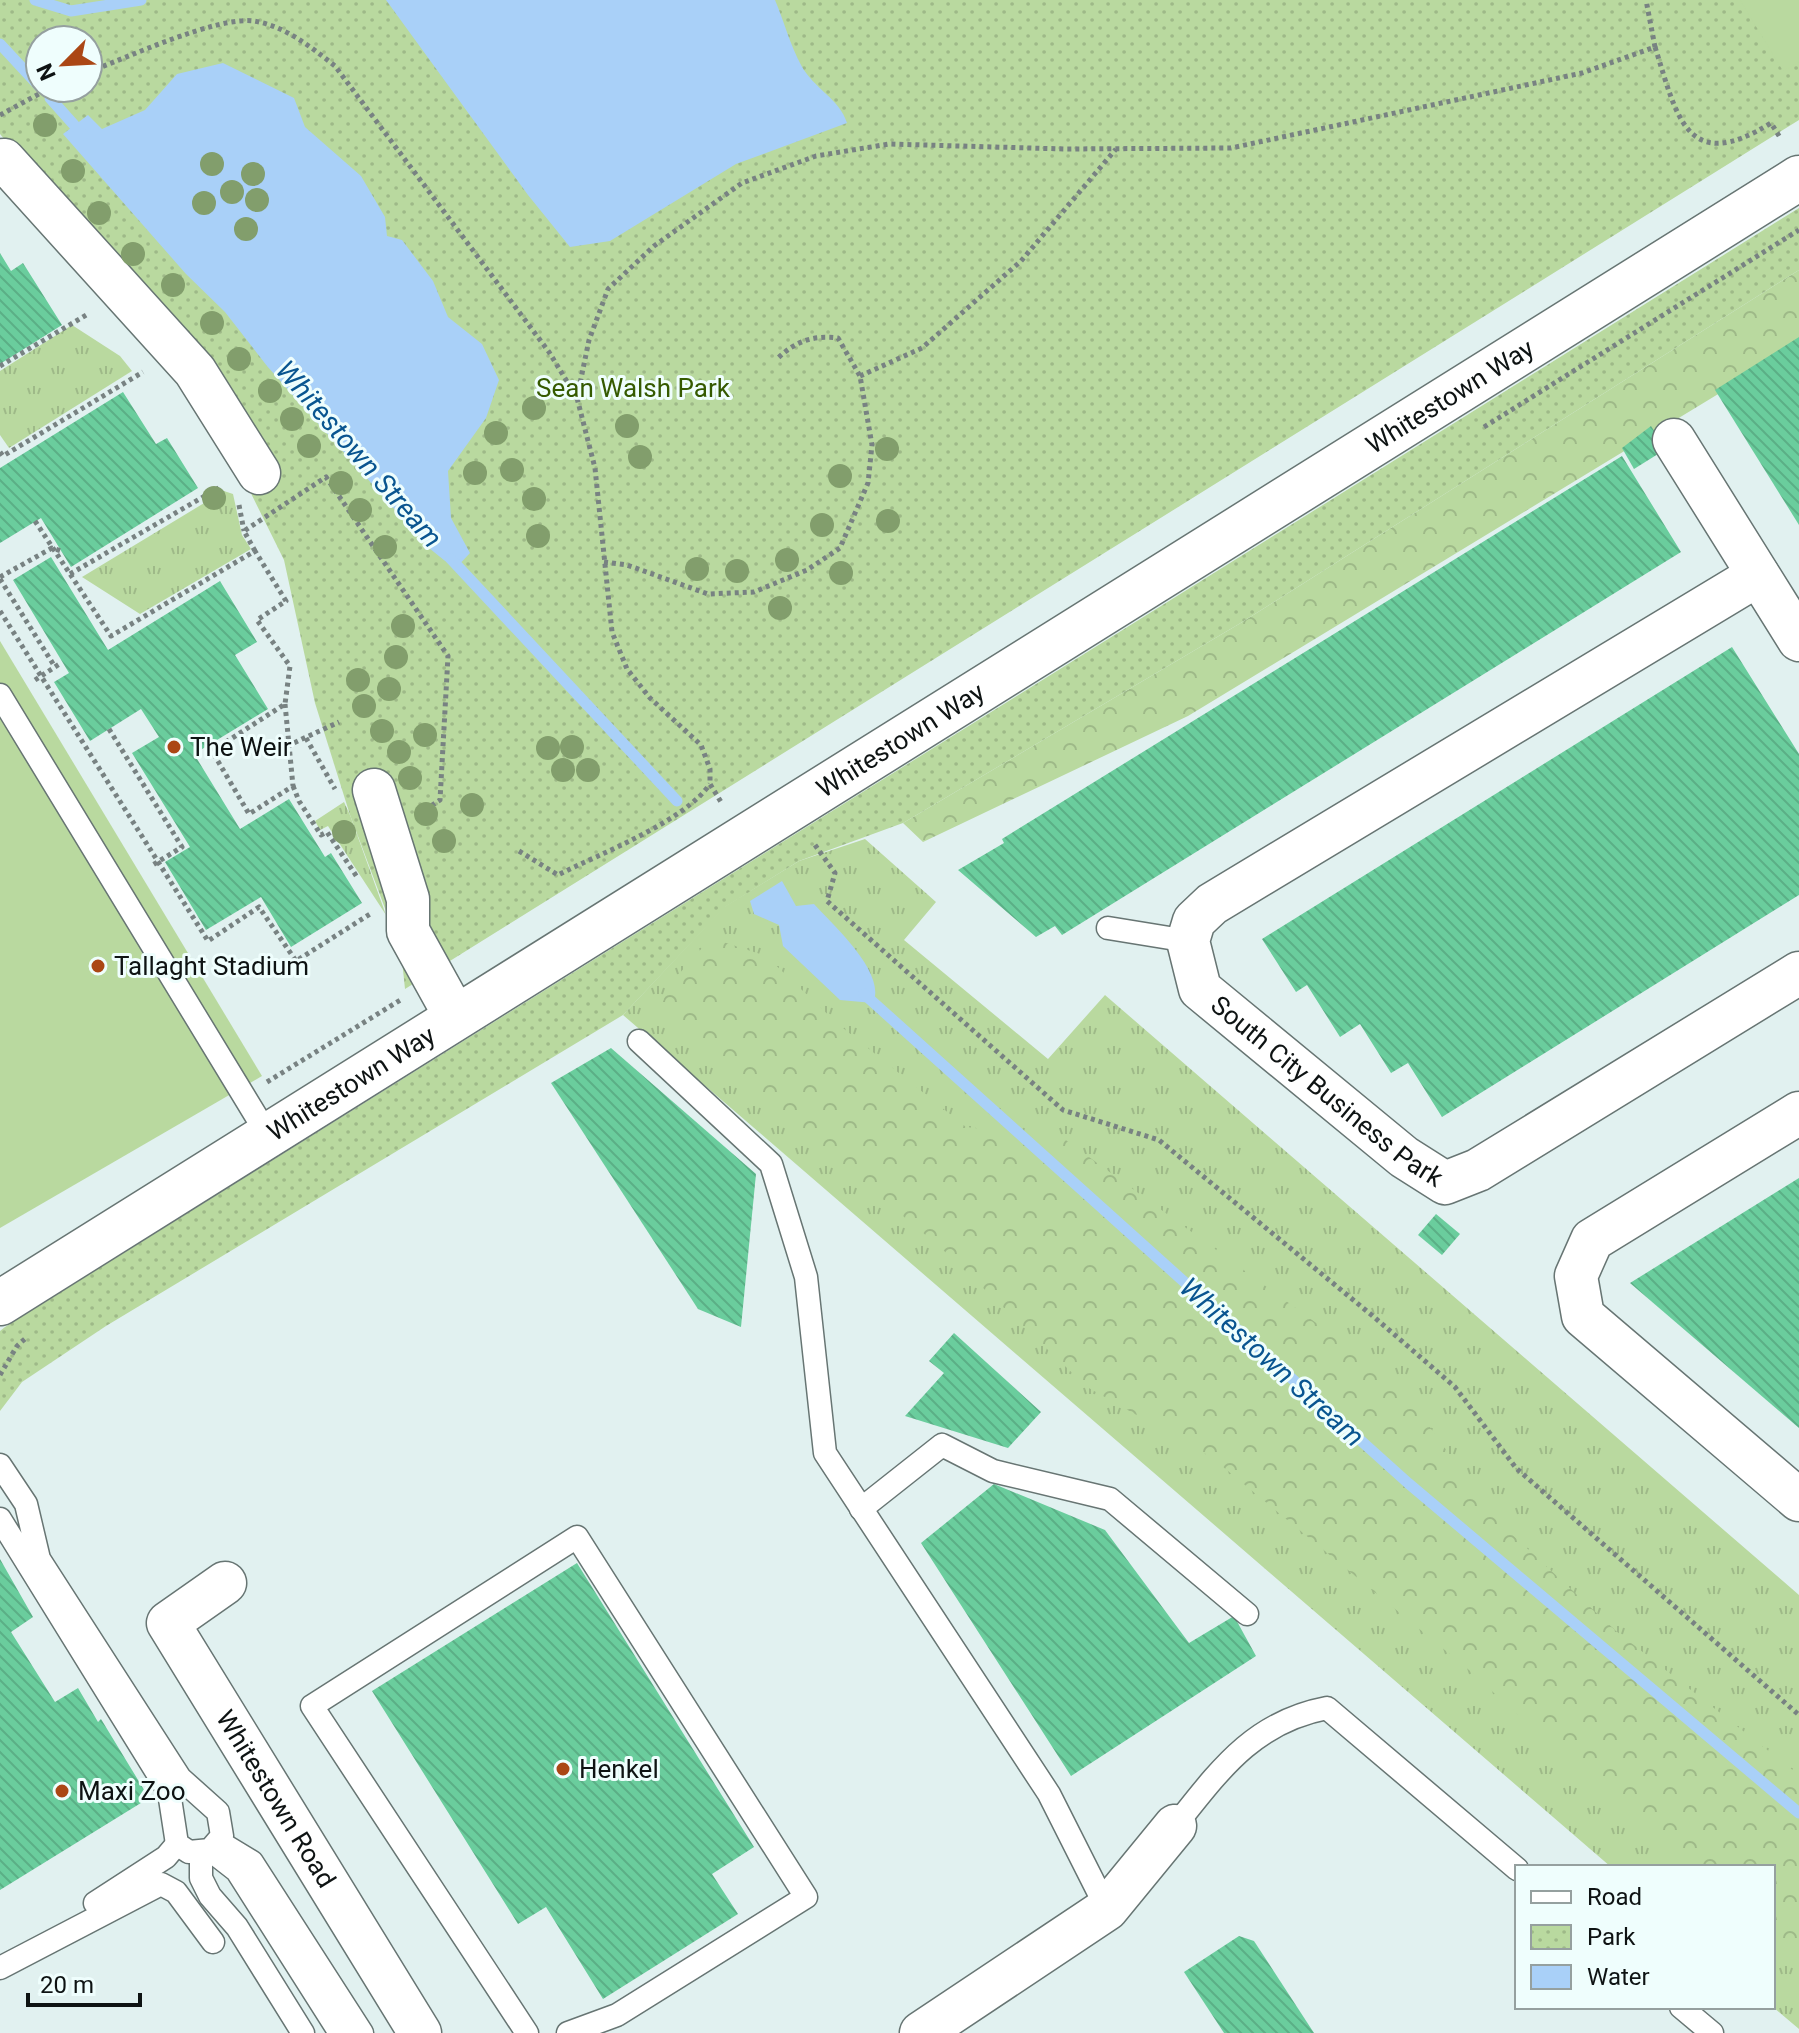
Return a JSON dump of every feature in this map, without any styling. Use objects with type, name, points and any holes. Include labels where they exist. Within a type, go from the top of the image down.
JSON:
[{"type":"street","points":[[1,159],[195,371],[243,485]]},
{"type":"street","name":"Whitestown Way","points":[[0,1303],[696,865],[730,820],[1790,159]]},
{"type":"street","points":[[1674,440],[1799,640]]},
{"type":"street","points":[[1188,941],[1194,921],[1212,904],[1758,575]]},
{"type":"street","points":[[356,791],[388,835],[408,899],[394,927],[455,1016]]},
{"type":"street","name":"South City Business Park","points":[[1188,941],[1200,989],[1404,1157],[1445,1183],[1478,1170],[1799,973]]},
{"type":"street","points":[[1799,1113],[1592,1240],[1576,1276],[1583,1316],[1799,1500]]},
{"type":"street","name":"Whitestown Road","points":[[225,1583],[168,1623],[420,2033]]},
{"type":"street","points":[[921,2033],[1107,1909],[1175,1826]]},
{"type":"lane","points":[[0,695],[267,1134]]},
{"type":"lane","points":[[1108,928],[1188,941]]},
{"type":"lane","points":[[639,1041],[771,1164],[806,1277],[825,1453],[1049,1794],[1107,1909]]},
{"type":"lane","points":[[861,1509],[942,1445],[993,1471],[1110,1499],[1247,1614]]},
{"type":"lane","points":[[0,1465],[26,1504],[39,1559],[180,1778],[218,1812],[224,1829],[210,1849],[201,1878],[210,1896],[237,1927],[303,2033]]},
{"type":"lane","points":[[0,1519],[169,1792],[177,1844],[189,1852],[210,1849],[252,1862],[362,2033]]},
{"type":"lane","points":[[527,2033],[312,1706],[577,1537],[806,1897],[617,2015],[568,2033]]},
{"type":"lane","points":[[1175,1826],[1228,1760],[1262,1733],[1300,1713],[1327,1708],[1515,1867]]},
{"type":"lane","points":[[0,1966],[166,1857],[177,1844]]},
{"type":"lane","points":[[210,1849],[237,1871],[340,2033]]},
{"type":"lane","points":[[0,1966],[161,1884],[176,1892],[213,1942]]},
{"type":"lane","points":[[1683,2009],[1712,2033]]},
{"type":"path","points":[[1646,0],[1655,47],[1680,120],[1697,139],[1714,145],[1737,141],[1771,123],[1790,159]]},
{"type":"path","points":[[104,66],[207,28],[253,21],[296,37],[335,66],[549,352],[577,398],[595,468],[612,632],[627,669],[650,698],[701,745],[710,769],[710,784],[730,820]]},
{"type":"path","points":[[577,398],[589,340],[608,289],[654,246],[742,183],[816,156],[889,144],[1231,148],[1582,73],[1655,47]]},
{"type":"path","points":[[0,115],[24,101]]},
{"type":"path","points":[[860,376],[922,348],[1021,261],[1116,149]]},
{"type":"path","points":[[0,366],[86,314],[98,317]]},
{"type":"path","points":[[604,562],[627,565],[708,594],[754,592],[807,570],[840,548],[868,483],[872,445],[860,376],[838,338],[818,336],[792,345],[778,358]]},
{"type":"path","points":[[0,452],[3,456],[156,364]]},
{"type":"path","points":[[244,531],[326,477],[448,656],[440,800],[388,835]]},
{"type":"path","points":[[70,574],[243,485],[244,531],[286,601],[257,620],[290,666],[285,704],[293,786],[321,835],[327,832],[361,883]]},
{"type":"path","points":[[35,521],[111,636],[255,551]]},
{"type":"path","points":[[35,680],[58,665],[0,578],[52,548],[61,551]]},
{"type":"path","points":[[0,611],[208,941],[259,907],[296,961],[394,927]]},
{"type":"path","points":[[285,704],[212,751],[249,814],[293,786]]},
{"type":"path","points":[[287,746],[339,722]]},
{"type":"path","points":[[109,729],[182,847],[151,866]]},
{"type":"path","points":[[306,738],[356,791]]},
{"type":"path","points":[[519,851],[558,875],[663,821],[702,796],[710,784]]},
{"type":"path","points":[[815,845],[835,873],[827,901],[1004,1058],[1063,1110],[1159,1140],[1362,1307],[1455,1387],[1516,1468],[1799,1715]]},
{"type":"path","points":[[260,1087],[409,994]]},
{"type":"green space","name":"Sean Walsh Park","points":[[0,0],[1799,0],[1799,120],[405,989],[401,951],[350,815],[315,703],[284,560],[231,453],[65,211],[0,134]]},
{"type":"green space","points":[[1740,0],[1799,0],[1799,62],[1783,71]]},
{"type":"green space","points":[[1799,208],[1799,270],[1239,624],[903,823],[799,861],[725,907],[623,1015],[106,1326],[22,1382],[0,1411],[0,1331],[5,1327]]},
{"type":"green space","points":[[1799,270],[1799,345],[1188,716],[923,842],[903,823],[1239,624]]},
{"type":"green space","points":[[72,325],[120,356],[132,371],[9,448],[0,435],[0,371]]},
{"type":"green space","points":[[224,491],[233,494],[242,535],[251,549],[140,614],[82,577]]},
{"type":"green space","name":"Tallaght Stadium","points":[[0,641],[262,1076],[0,1228]]},
{"type":"green space","points":[[344,802],[386,915],[328,826],[320,830],[315,821]]},
{"type":"green space","points":[[865,839],[936,902],[904,940],[1048,1059],[1105,995],[1799,1595],[1799,2029],[1775,2009],[1775,1865],[1609,1865],[623,1015],[724,907],[799,861]]},
{"type":"green space","points":[[711,938],[766,956],[838,1024],[966,1127],[1063,1138],[1401,1385],[1489,1513],[1616,1631],[1799,1775],[1799,1963],[1775,1944],[1775,1865],[1681,1865],[1469,1670],[1211,1457],[1087,1387],[941,1248],[659,1011],[670,984]]},
{"type":"water","points":[[386,0],[775,0],[801,65],[839,107],[847,123],[736,164],[610,241],[570,247],[528,195]]},
{"type":"water","points":[[223,63],[294,98],[305,127],[361,176],[385,217],[387,236],[402,240],[433,281],[448,317],[482,344],[499,380],[486,418],[448,471],[451,518],[470,553],[455,569],[429,548],[267,366],[225,312],[186,274],[63,134],[88,115],[102,129],[145,110],[177,74]]},
{"type":"water","points":[[782,881],[796,906],[814,904],[856,950],[872,978],[875,991],[873,1003],[840,1000],[783,946],[779,925],[754,914],[750,901]]},
{"type":"building","points":[[0,253],[11,271],[23,263],[62,325],[0,364]]},
{"type":"building","points":[[1799,337],[1799,525],[1715,390]]},
{"type":"building","points":[[123,392],[156,444],[167,438],[198,488],[71,567],[41,518],[0,543],[0,468]]},
{"type":"building","points":[[1651,426],[1666,449],[1634,469],[1622,448]]},
{"type":"building","points":[[1622,456],[1681,552],[1062,935],[1055,926],[1036,937],[958,870],[1004,843],[1002,839]]},
{"type":"building","name":"The Weir","points":[[51,557],[108,650],[220,581],[257,642],[235,655],[268,709],[194,754],[240,829],[289,799],[325,857],[331,853],[362,903],[291,947],[261,897],[206,930],[165,862],[190,847],[132,753],[159,737],[141,709],[90,741],[54,682],[69,673],[13,580]]},
{"type":"building","points":[[1732,647],[1799,754],[1799,895],[1442,1117],[1408,1063],[1391,1073],[1360,1024],[1340,1037],[1307,985],[1296,992],[1262,939]]},
{"type":"building","points":[[611,1048],[756,1174],[741,1327],[698,1309],[551,1083]]},
{"type":"building","points":[[1799,1178],[1799,1428],[1630,1283]]},
{"type":"building","points":[[1436,1214],[1460,1234],[1442,1255],[1418,1235]]},
{"type":"building","points":[[954,1333],[1041,1412],[1008,1448],[905,1416],[944,1373],[929,1361]]},
{"type":"building","points":[[994,1484],[1105,1530],[1189,1643],[1234,1616],[1256,1656],[1071,1776],[921,1543]]},
{"type":"building","points":[[0,1559],[33,1617],[11,1632],[55,1702],[78,1688],[98,1722],[101,1719],[149,1798],[0,1890]]},
{"type":"building","name":"Henkel","points":[[577,1563],[754,1847],[712,1874],[738,1914],[603,1999],[546,1907],[518,1924],[372,1691]]},
{"type":"building","points":[[1239,1936],[1254,1941],[1314,2033],[1224,2033],[1184,1972]]},
{"type":"waterway","points":[[35,0],[71,11],[141,0]]},
{"type":"waterway","name":"Whitestown Stream","points":[[0,44],[24,70]]},
{"type":"waterway","name":"Whitestown Stream","points":[[55,104],[83,135]]},
{"type":"waterway","name":"Whitestown Stream","points":[[451,559],[677,801]]},
{"type":"waterway","name":"Whitestown Stream","points":[[864,994],[1408,1483],[1799,1813]]},
{"type":"place","name":"The Weir","points":[[174,747]]},
{"type":"place","name":"Tallaght Stadium","points":[[98,966]]},
{"type":"place","name":"Henkel","points":[[563,1769]]},
{"type":"place","name":"Maxi Zoo","points":[[62,1791]]}]
